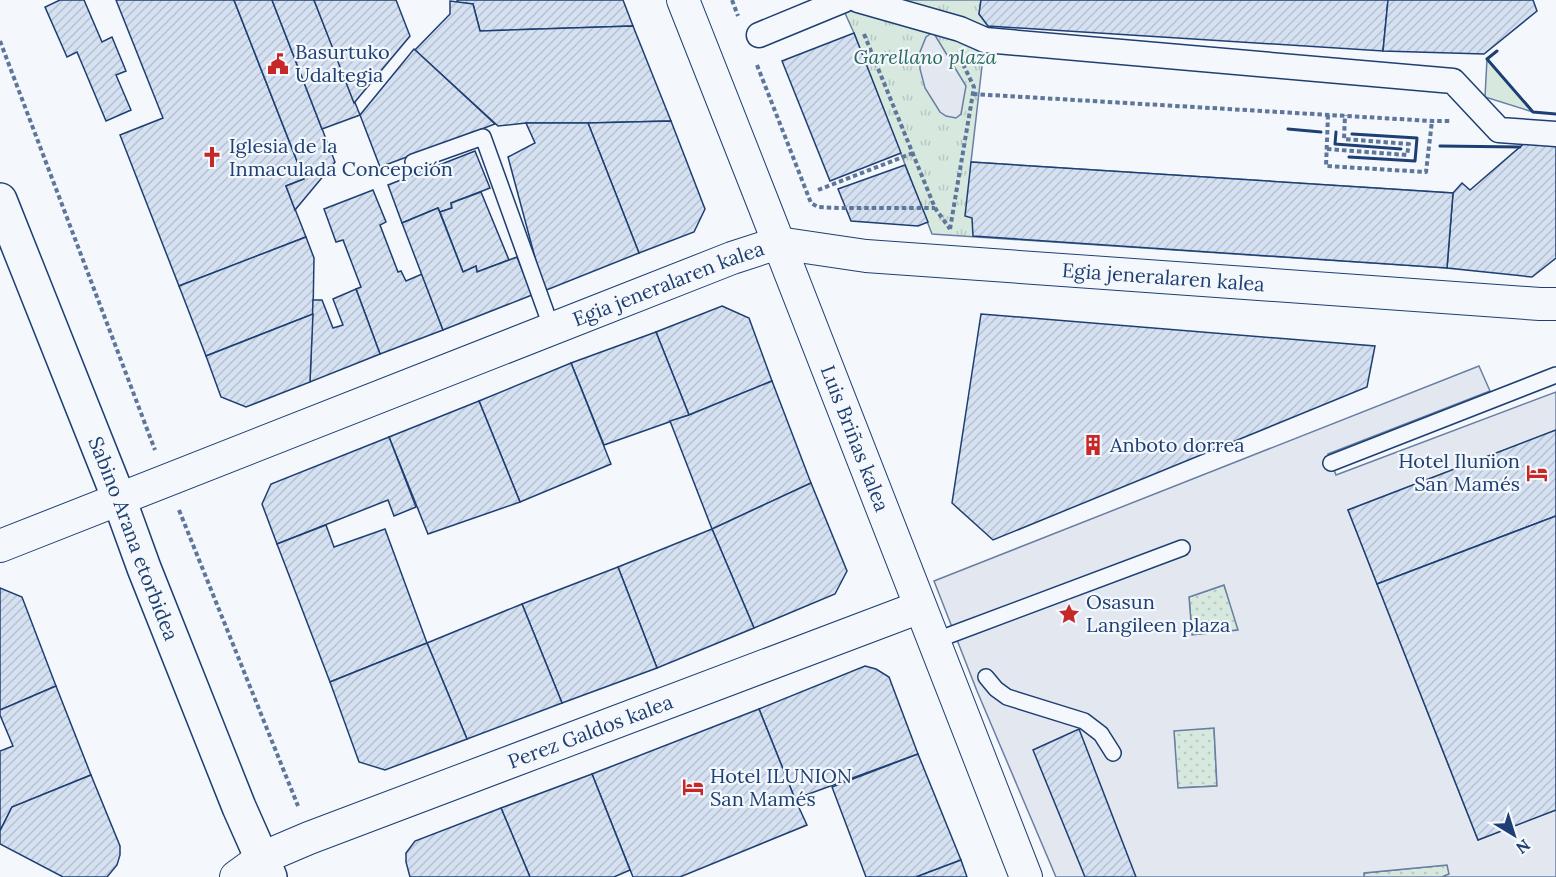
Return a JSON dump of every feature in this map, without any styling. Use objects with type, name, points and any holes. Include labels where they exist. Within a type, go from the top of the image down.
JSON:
[{"type":"street","name":"Luis Briñas kalea","points":[[683,0],[1026,877]]},
{"type":"street","points":[[759,35],[844,0]]},
{"type":"street","points":[[858,0],[960,29],[985,40],[1453,81],[1499,130],[1556,134]]},
{"type":"street","name":"Sabino Arana etorbidea","points":[[0,200],[234,796],[266,868]]},
{"type":"street","name":"Egia jeneralaren kalea","points":[[0,546],[732,258],[778,243],[877,257],[1556,304]]},
{"type":"street","name":"Perez Galdos kalea","points":[[236,877],[266,868],[368,815],[920,607]]},
{"type":"lane","points":[[413,162],[483,137],[552,329]]},
{"type":"lane","points":[[1331,463],[1556,375]]},
{"type":"lane","points":[[934,641],[1182,548]]},
{"type":"lane","points":[[986,677],[1007,697],[1084,721],[1101,734],[1113,753]]},
{"type":"path","points":[[732,0],[739,19]]},
{"type":"path","points":[[942,24],[974,87],[950,229]]},
{"type":"path","points":[[864,33],[935,207],[954,235]]},
{"type":"path","points":[[0,41],[167,480],[299,810]]},
{"type":"path","points":[[755,60],[811,203],[818,207],[838,208],[935,207]]},
{"type":"path","points":[[973,94],[1432,121],[1491,121]]},
{"type":"path","points":[[1328,115],[1326,166],[1426,172],[1432,121]]},
{"type":"path","points":[[1327,149],[1407,155],[1409,144],[1344,139],[1345,115]]},
{"type":"path","points":[[818,190],[912,153]]},
{"type":"green space","name":"Garellano plaza","points":[[839,0],[981,0],[979,14],[988,26],[971,162],[1453,193],[1447,268],[932,234]]},
{"type":"green space","points":[[1487,59],[1533,112],[1485,97]]},
{"type":"green space","points":[[1224,585],[1239,630],[1192,635],[1189,597]]},
{"type":"green space","points":[[1214,728],[1217,786],[1177,788],[1174,730]]},
{"type":"green space","points":[[1447,865],[1450,874],[1442,877],[1364,877],[1364,873]]},
{"type":"shaded area","points":[[933,32],[966,86],[961,114],[956,118],[940,112],[925,88],[920,69],[920,52],[926,37]]},
{"type":"shaded area","name":"Osasun Langileen plaza","points":[[1479,366],[1490,391],[1328,454],[1336,475],[1556,392],[1556,430],[1348,510],[1478,840],[1556,810],[1556,877],[1442,877],[1449,874],[1447,865],[1364,873],[1364,877],[1056,877],[977,691],[934,581]],"holes":[[[1224,585],[1238,630],[1192,635],[1189,597]],[[1214,728],[1217,786],[1178,788],[1174,731]]]},
{"type":"building","points":[[60,0],[84,0],[102,42],[112,37],[126,71],[116,75],[131,110],[106,121],[77,52],[67,57],[45,7]]},
{"type":"building","name":"Iglesia de la Inmaculada Concepción","points":[[116,0],[234,0],[304,179],[286,186],[306,237],[179,286],[120,135],[163,118]]},
{"type":"building","name":"Basurtuko Udaltegia","points":[[234,0],[272,0],[335,162],[295,210],[286,186],[304,179]]},
{"type":"building","points":[[272,0],[314,0],[360,115],[322,129]]},
{"type":"building","name":"Basurtuko Udaltegia","points":[[314,0],[396,0],[410,36],[354,103]]},
{"type":"building","points":[[457,0],[623,0],[633,26],[480,31],[473,4],[458,3]]},
{"type":"building","points":[[981,0],[1388,0],[1383,51],[988,26],[979,14]]},
{"type":"building","points":[[1388,0],[1533,0],[1537,11],[1484,54],[1383,51]]},
{"type":"building","points":[[450,1],[473,4],[480,31],[633,26],[671,121],[526,123],[498,126],[415,50],[450,14]]},
{"type":"building","points":[[854,33],[901,153],[830,181],[782,61]]},
{"type":"building","points":[[414,49],[495,124],[380,167],[360,115]]},
{"type":"building","points":[[671,121],[705,209],[694,232],[639,253],[588,123]]},
{"type":"building","points":[[526,123],[588,123],[639,253],[544,291],[508,157],[535,143]]},
{"type":"building","points":[[1528,140],[1556,142],[1556,258],[1532,277],[1447,268],[1453,193],[1462,183],[1470,190]]},
{"type":"building","points":[[475,151],[490,188],[451,203],[452,208],[440,212],[438,208],[402,223],[388,185]]},
{"type":"building","name":"Garellano plaza","points":[[971,162],[1453,193],[1447,268],[973,236],[972,218],[965,216]]},
{"type":"building","points":[[905,165],[928,222],[918,226],[851,221],[838,189]]},
{"type":"building","points":[[373,190],[386,222],[380,225],[398,272],[401,271],[406,281],[422,274],[443,330],[380,354],[356,289],[361,287],[343,240],[336,242],[324,209]]},
{"type":"building","points":[[481,192],[509,260],[477,272],[476,266],[463,272],[440,212],[452,208],[451,203]]},
{"type":"building","points":[[438,208],[463,272],[476,266],[477,272],[517,257],[532,295],[443,330],[402,223]]},
{"type":"building","points":[[306,237],[314,258],[313,314],[206,356],[179,286]]},
{"type":"building","points":[[356,289],[380,354],[310,382],[313,300],[322,300],[333,328],[343,325],[333,299]]},
{"type":"building","points":[[722,306],[749,318],[772,381],[689,415],[656,332]]},
{"type":"building","points":[[313,314],[310,382],[246,407],[221,397],[206,356]]},
{"type":"building","name":"Anboto dorrea","points":[[981,314],[1375,346],[1367,387],[993,540],[952,503]]},
{"type":"building","points":[[656,332],[689,415],[604,445],[571,363]]},
{"type":"building","points":[[571,363],[611,464],[520,502],[479,401]]},
{"type":"building","points":[[772,381],[811,483],[712,529],[670,421]]},
{"type":"building","points":[[479,401],[520,502],[428,534],[389,437]]},
{"type":"building","points":[[1556,430],[1556,516],[1377,584],[1348,510]]},
{"type":"building","points":[[389,437],[416,507],[394,516],[388,500],[277,544],[262,504],[271,484]]},
{"type":"building","points":[[811,483],[847,571],[835,594],[754,628],[712,529]]},
{"type":"building","points":[[1556,516],[1556,810],[1478,840],[1377,584]]},
{"type":"building","points":[[326,525],[334,547],[385,529],[427,643],[330,682],[277,544]]},
{"type":"building","points":[[712,529],[754,628],[657,668],[618,567]]},
{"type":"building","points":[[618,567],[657,668],[562,703],[522,604]]},
{"type":"building","points":[[0,588],[22,597],[56,686],[0,710]]},
{"type":"building","points":[[522,604],[562,703],[467,739],[427,643]]},
{"type":"building","points":[[427,643],[467,739],[385,770],[359,762],[330,682]]},
{"type":"building","points":[[865,666],[876,669],[889,677],[918,754],[795,799],[759,709]]},
{"type":"building","points":[[56,686],[91,775],[12,807],[0,831],[0,751],[13,746],[0,710]]},
{"type":"building","name":"Hotel ILUNION San Mamés","points":[[759,709],[807,825],[680,877],[633,877],[592,774]]},
{"type":"building","points":[[1079,729],[1136,877],[1085,877],[1033,750]]},
{"type":"building","points":[[918,754],[961,860],[916,877],[866,877],[832,787]]},
{"type":"building","points":[[592,774],[630,870],[614,877],[530,877],[501,808]]},
{"type":"building","points":[[91,775],[120,846],[117,865],[107,877],[63,877],[0,844],[0,831],[12,807]]},
{"type":"building","points":[[501,808],[530,877],[410,877],[406,853],[415,841]]},
{"type":"building","points":[[961,860],[967,877],[916,877]]},
{"type":"wall","points":[[1497,51],[1487,59],[1533,112],[1556,114]]},
{"type":"wall","points":[[1288,129],[1321,132]]},
{"type":"wall","points":[[1336,132],[1335,144],[1401,149]]},
{"type":"wall","points":[[1349,157],[1415,161],[1417,138],[1352,134]]},
{"type":"wall","points":[[1440,146],[1520,147]]},
{"type":"place","name":"Basurtuko Udaltegia","points":[[278,64]]},
{"type":"place","name":"Iglesia de la Inmaculada Concepción","points":[[212,157]]},
{"type":"place","name":"Anboto dorrea","points":[[1093,445]]},
{"type":"place","name":"Hotel Ilunion San Mamés","points":[[1537,473]]},
{"type":"place","name":"Osasun Langileen plaza","points":[[1069,614]]},
{"type":"place","name":"Hotel ILUNION San Mamés","points":[[693,787]]}]
